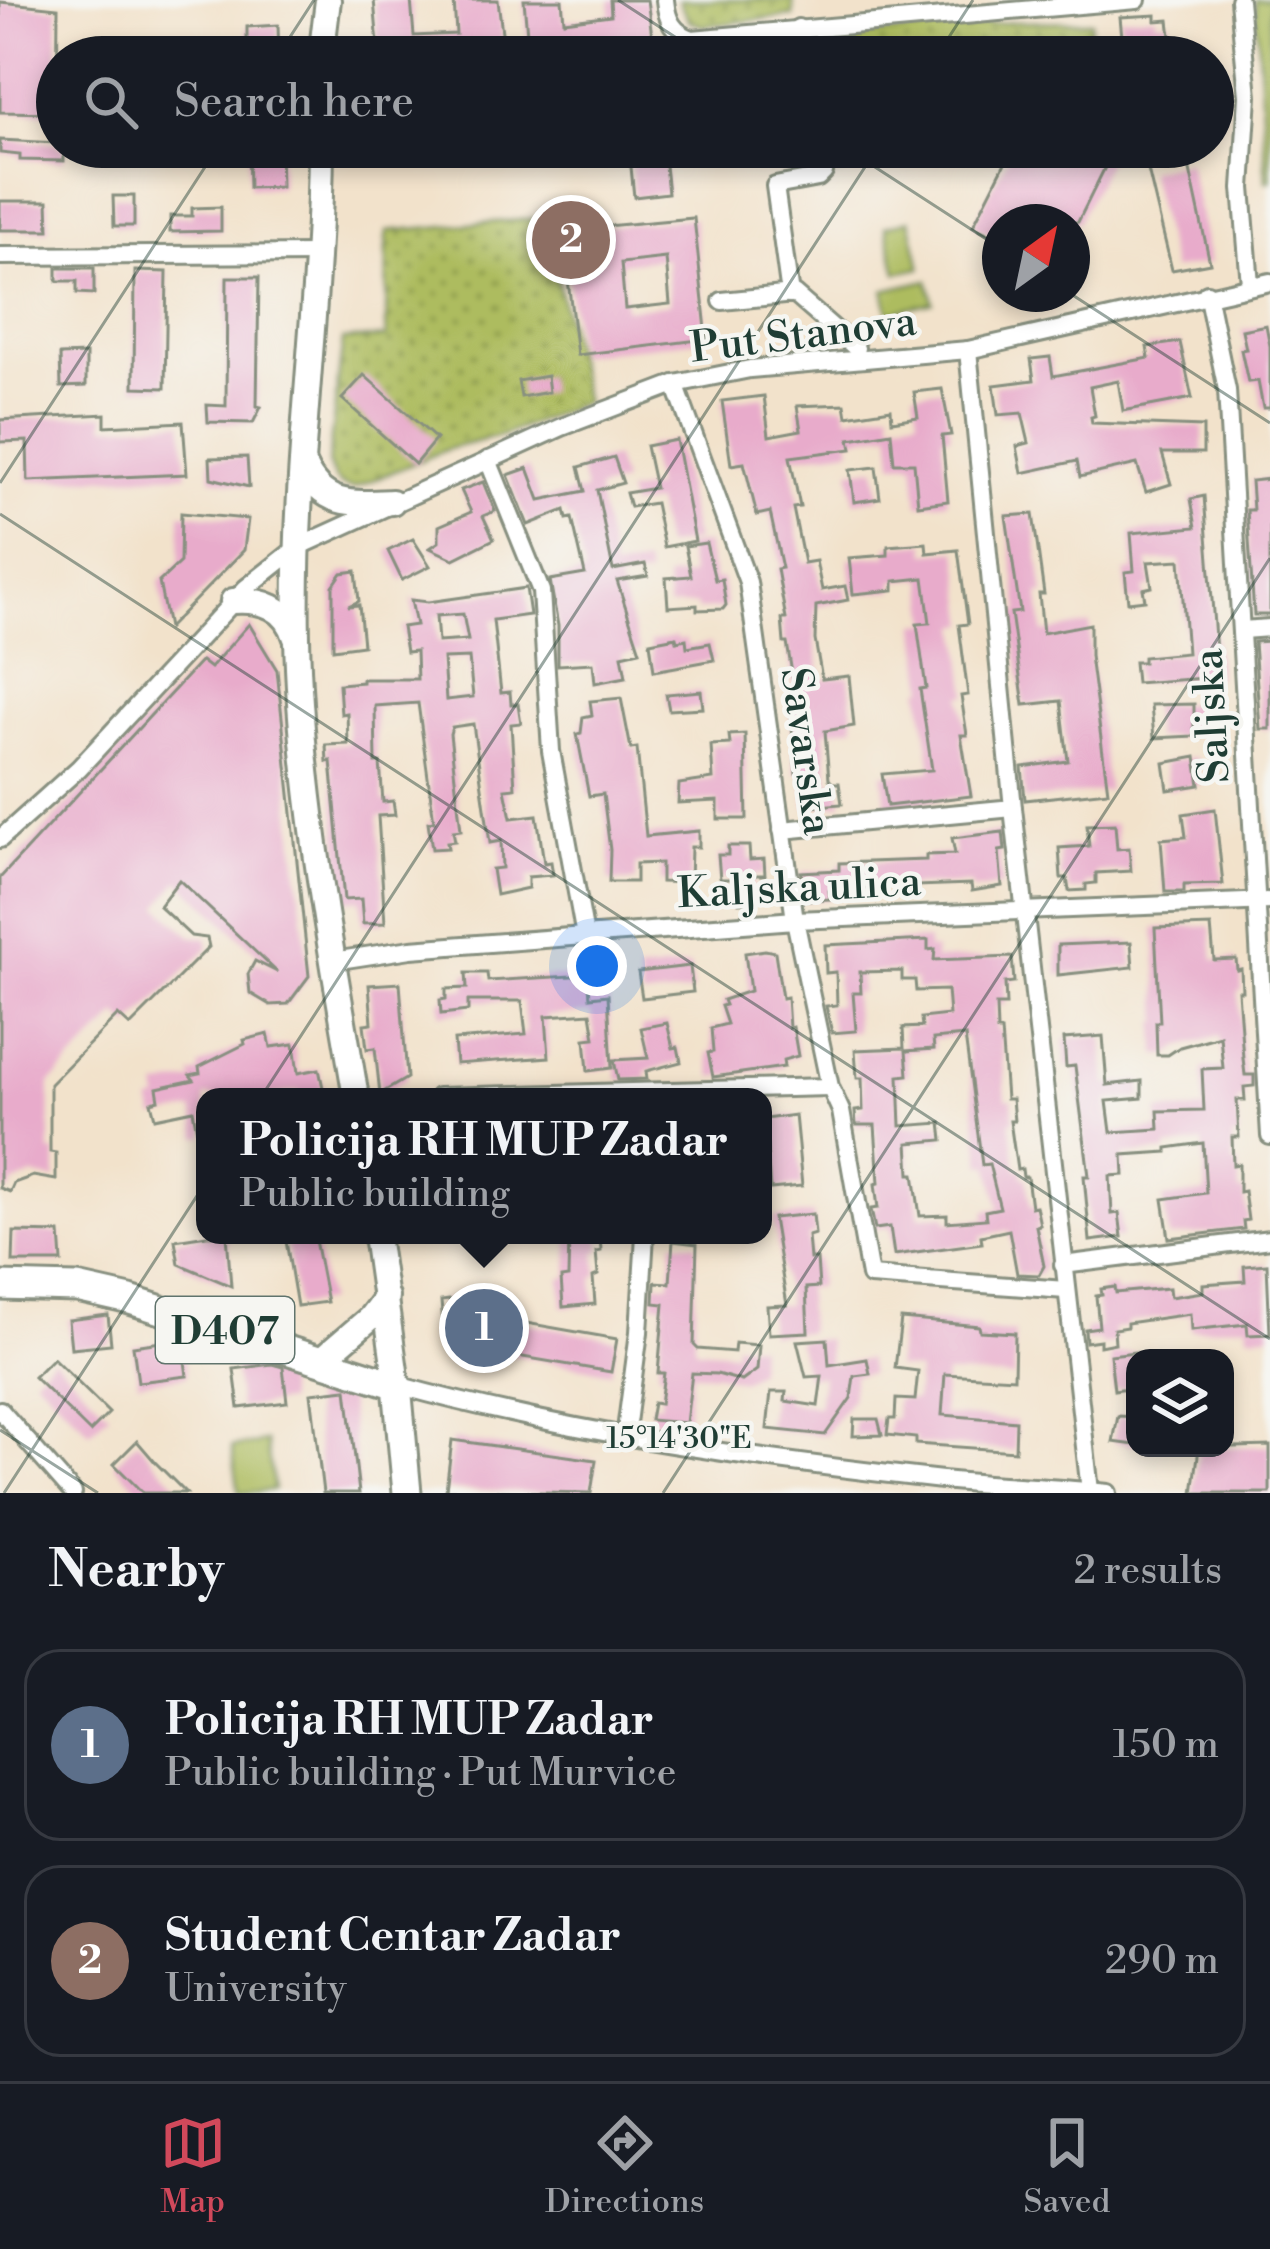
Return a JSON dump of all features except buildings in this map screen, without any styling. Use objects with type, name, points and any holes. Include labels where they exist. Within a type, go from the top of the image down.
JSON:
[{"type":"main road","points":[[324,36],[328,0]]},
{"type":"main road","points":[[320,168],[298,547],[297,640],[304,738],[354,1088]]},
{"type":"main road","points":[[304,466],[319,490],[339,502],[392,502]]},
{"type":"main road","points":[[233,601],[254,600],[272,606],[292,626],[297,640]]},
{"type":"main road","points":[[377,1244],[407,1493]]},
{"type":"main road","name":"D407","points":[[0,1286],[45,1285],[112,1296],[397,1385]]},
{"type":"main road","points":[[320,1361],[370,1318],[386,1297]]},
{"type":"street","points":[[665,0],[670,22],[684,36]]},
{"type":"street","points":[[721,36],[1137,0]]},
{"type":"street","points":[[1239,0],[1248,96],[1242,188],[1250,284]]},
{"type":"street","points":[[798,28],[800,36]]},
{"type":"street","points":[[790,295],[775,185],[818,178],[823,168]]},
{"type":"street","points":[[0,256],[318,254]]},
{"type":"street","name":"Put Stanova","points":[[0,839],[79,768],[233,601],[298,547],[392,502],[675,384],[750,369],[968,350],[1270,282]]},
{"type":"street","name":"Saljska","points":[[1207,293],[1227,390],[1263,901],[1270,1136]]},
{"type":"street","points":[[722,302],[794,294],[856,348]]},
{"type":"street","points":[[397,1385],[625,1438],[936,1479],[1099,1492],[1063,1264],[968,350]]},
{"type":"street","name":"Savarska","points":[[675,384],[748,582],[795,920],[830,1087],[841,1111],[870,1276],[1066,1289]]},
{"type":"street","points":[[488,460],[541,591],[551,751],[585,936]]},
{"type":"street","points":[[1242,630],[1270,628]]},
{"type":"street","points":[[782,830],[1013,808]]},
{"type":"street","name":"Kaljska ulica","points":[[333,961],[411,949],[795,920],[1263,901]]},
{"type":"street","points":[[772,1089],[830,1087]]},
{"type":"street","points":[[1063,1264],[1270,1239]]},
{"type":"street","points":[[625,1438],[644,1244]]},
{"type":"street","points":[[0,1410],[73,1493]]},
{"type":"green space","points":[[678,0],[793,0],[793,16],[703,26],[689,21]]},
{"type":"green space","points":[[1255,0],[1270,0],[1270,181],[1266,181]]},
{"type":"green space","points":[[1091,21],[1090,36],[854,36],[1012,22]]},
{"type":"green space","points":[[803,168],[863,168],[806,182]]},
{"type":"green space","points":[[543,218],[585,402],[504,435],[448,449],[354,488],[340,484],[328,463],[343,340],[386,337],[387,231]]},
{"type":"green space","points":[[910,220],[921,268],[897,273],[886,226]]},
{"type":"green space","points":[[928,280],[933,302],[889,312],[884,290]]},
{"type":"green space","points":[[266,1442],[274,1490],[239,1493],[232,1447]]},
{"type":"place","name":"Student Centar Zadar","points":[[571,240]]},
{"type":"place","name":"Policija RH MUP Zadar","points":[[484,1328]]}]
